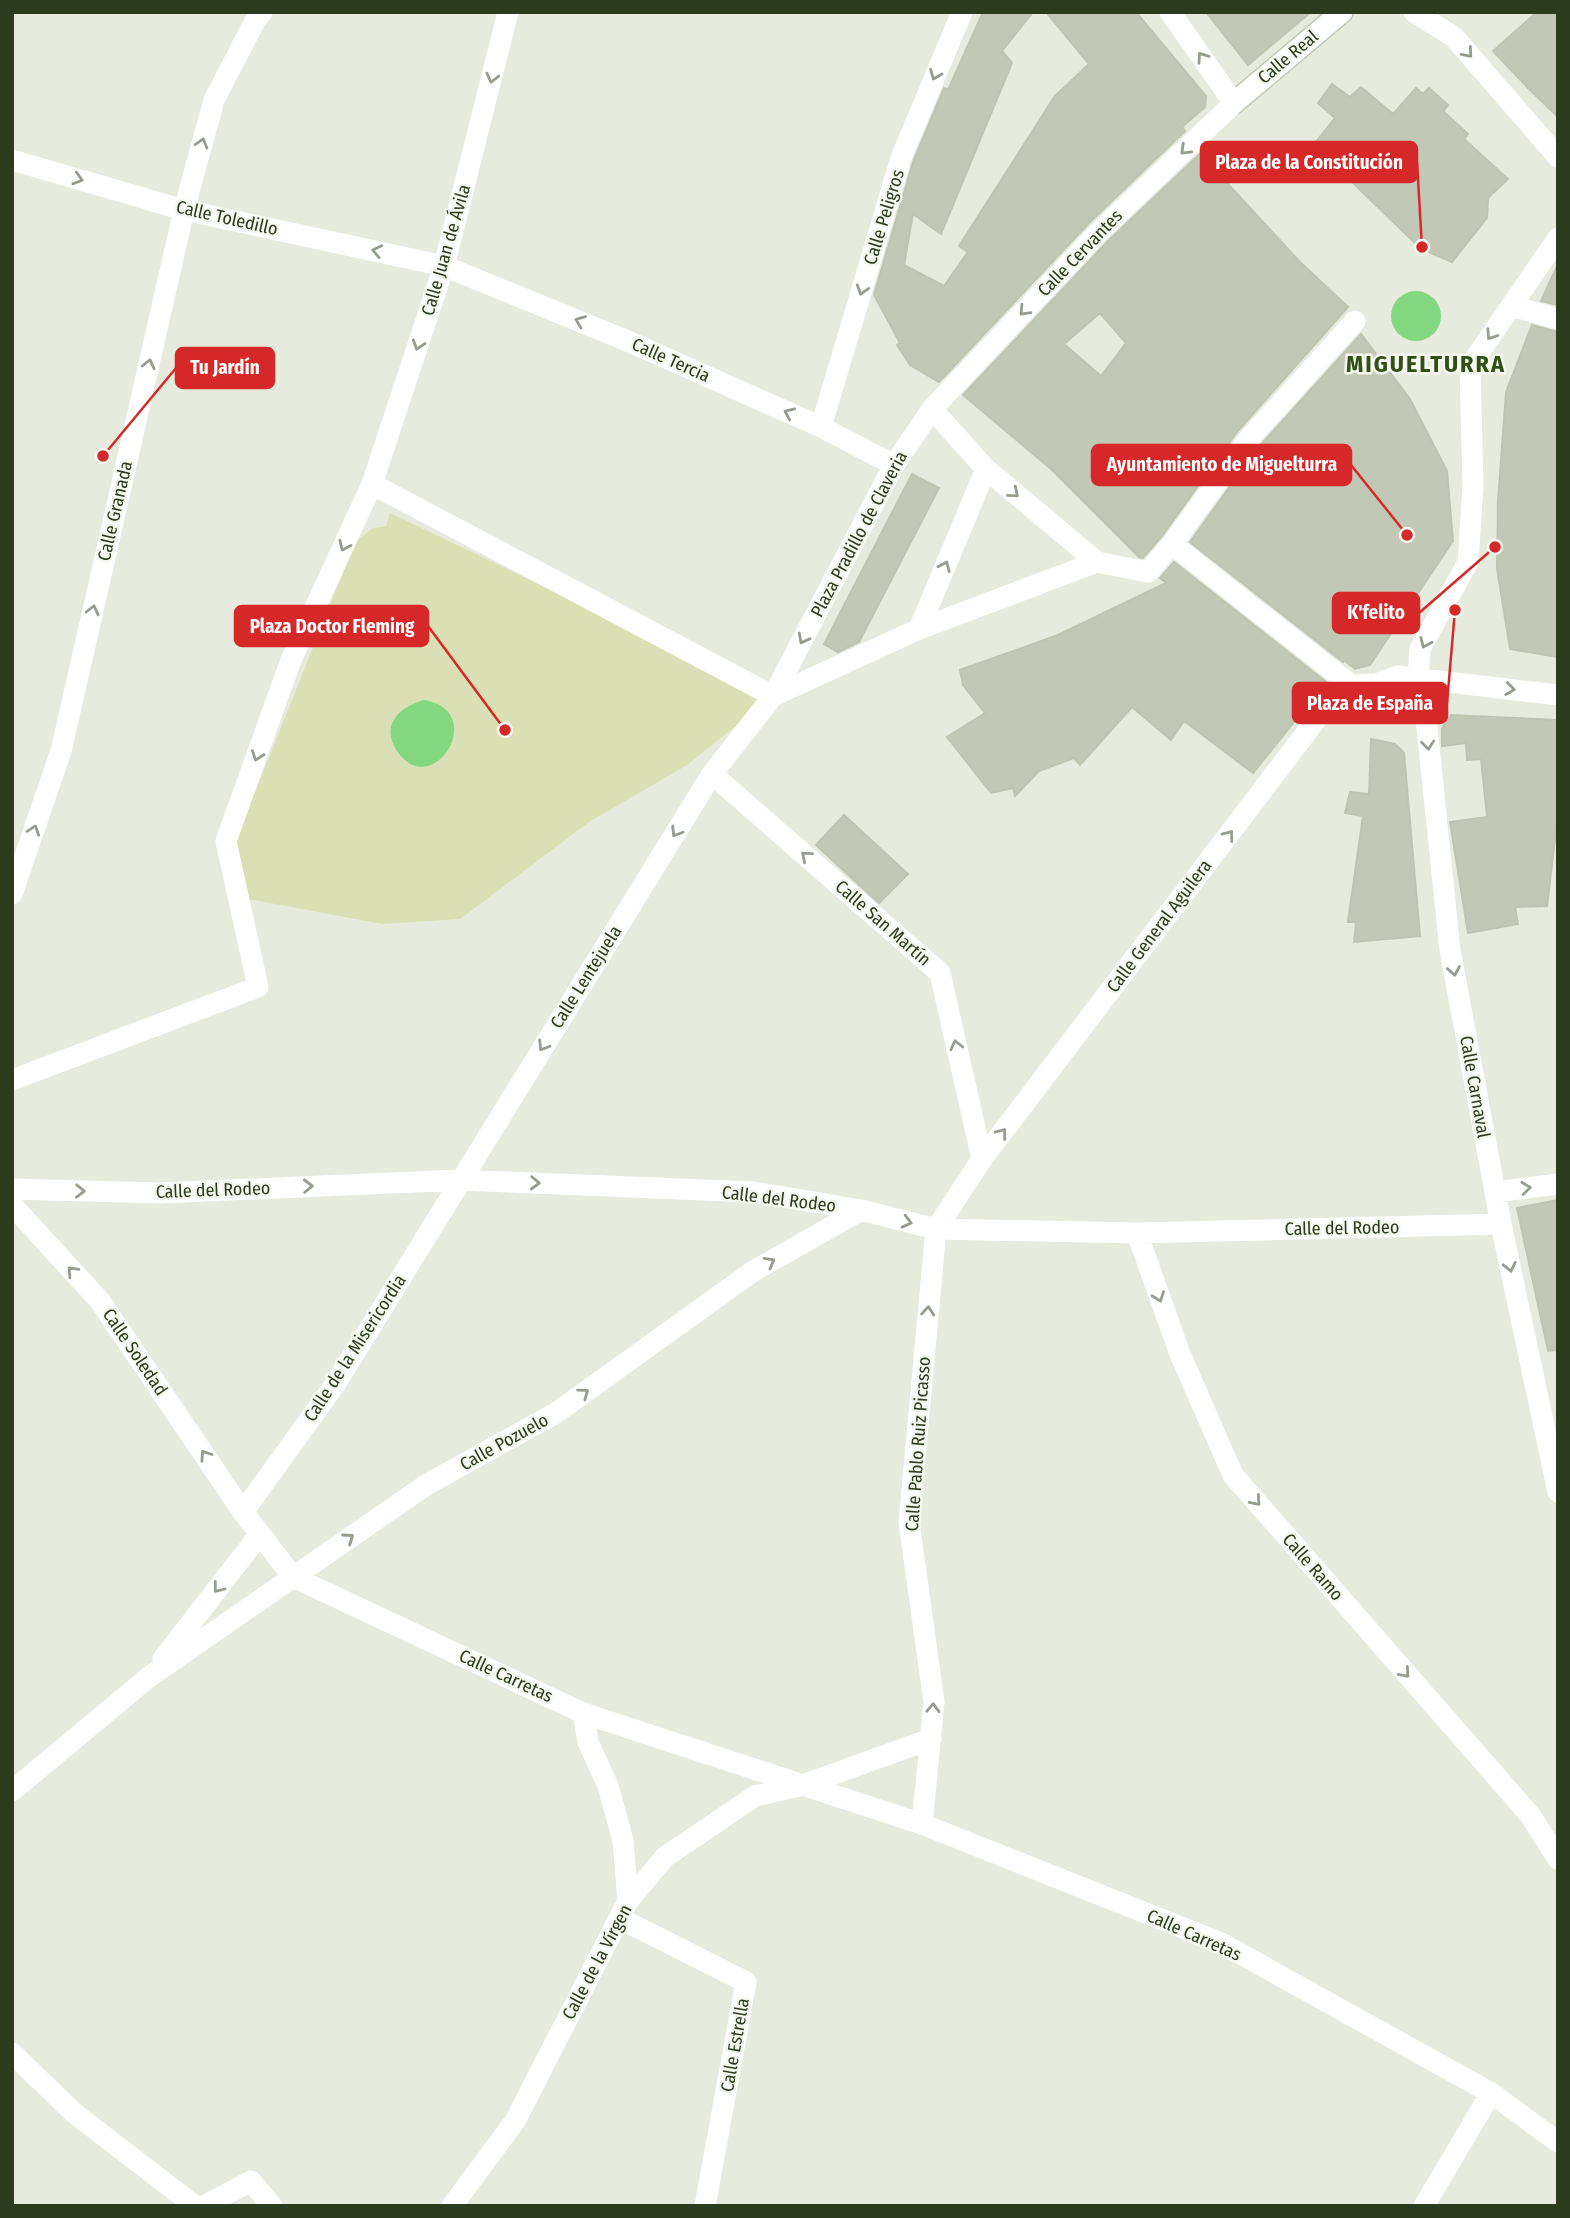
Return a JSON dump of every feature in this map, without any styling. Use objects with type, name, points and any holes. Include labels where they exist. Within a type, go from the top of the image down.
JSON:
[{"type":"street","name":"Calle Granada","points":[[12,894],[61,751],[184,210],[214,100],[262,12]]},
{"type":"street","name":"Calle Juan de Ávila","points":[[12,1080],[258,986],[226,841],[292,660],[372,484],[444,266],[508,12]]},
{"type":"street","name":"Calle Peligros","points":[[821,427],[901,158],[962,12]]},
{"type":"street","points":[[1170,12],[1234,103]]},
{"type":"street","name":"Calle Real","points":[[1234,103],[1342,12]]},
{"type":"street","points":[[1414,12],[1454,37],[1558,157]]},
{"type":"street","name":"Calle Cervantes","points":[[932,409],[1098,232],[1234,103]]},
{"type":"street","name":"Calle Toledillo","points":[[12,160],[184,210],[444,266]]},
{"type":"street","name":"Calle Carnaval","points":[[1558,239],[1470,366],[1473,486],[1468,562],[1420,649],[1418,678],[1427,728],[1450,950],[1501,1224],[1558,1492]]},
{"type":"street","name":"Calle Tercia","points":[[444,266],[630,342],[821,427],[894,465]]},
{"type":"street","points":[[1511,306],[1558,319]]},
{"type":"street","points":[[932,409],[986,469],[1097,562],[1147,572],[1172,544],[1247,441],[1355,321]]},
{"type":"street","name":"Plaza Pradillo de Claveria","points":[[712,775],[773,696],[894,465],[932,409]]},
{"type":"street","points":[[919,629],[986,469]]},
{"type":"street","points":[[372,484],[773,696]]},
{"type":"street","points":[[1172,544],[1351,685],[1376,684],[1397,676],[1558,695]]},
{"type":"street","name":"Plaza Pradillo de Claveria","points":[[773,696],[919,629],[1097,562]]},
{"type":"street","name":"Calle General Aguilera","points":[[936,1229],[982,1159],[1328,704],[1351,685]]},
{"type":"street","name":"Calle San Martín","points":[[712,775],[940,973],[982,1159]]},
{"type":"street","name":"Calle Lentejuela","points":[[460,1180],[712,775]]},
{"type":"street","name":"Calle del Rodeo","points":[[12,1189],[160,1192],[460,1180],[753,1192],[861,1210],[936,1229],[1137,1233],[1501,1224]]},
{"type":"street","name":"Calle de la Misericordia","points":[[243,1512],[336,1383],[460,1180]]},
{"type":"street","points":[[1495,1192],[1558,1184]]},
{"type":"street","name":"Calle Soledad","points":[[12,1205],[100,1301],[243,1512]]},
{"type":"street","name":"Calle Pozuelo","points":[[12,1791],[149,1677],[426,1485],[556,1413],[752,1272],[861,1210]]},
{"type":"street","name":"Calle Pablo Ruiz Picasso","points":[[922,1825],[934,1702],[909,1522],[936,1229]]},
{"type":"street","name":"Calle Ramo","points":[[1137,1233],[1180,1354],[1233,1475],[1530,1815],[1558,1859]]},
{"type":"street","name":"Calle Carretas","points":[[243,1512],[293,1577],[583,1713],[922,1825],[1221,1943],[1491,2093],[1558,2142]]},
{"type":"street","name":"Calle Pozuelo","points":[[149,1677],[260,1534]]},
{"type":"street","points":[[583,1713],[588,1742],[608,1786],[623,1840],[624,1910]]},
{"type":"street","points":[[803,1785],[931,1739]]},
{"type":"street","name":"Calle de la Vírgen","points":[[452,2206],[514,2121],[624,1910],[665,1857],[755,1796],[803,1785]]},
{"type":"street","name":"Calle Estrella","points":[[624,1910],[746,1982],[705,2206]]},
{"type":"street","points":[[12,2053],[74,2113],[195,2206]]},
{"type":"street","points":[[1424,2206],[1491,2093]]},
{"type":"street","points":[[204,2206],[251,2181],[272,2206]]},
{"type":"shaded area","points":[[1416,291],[1434,298],[1441,316],[1434,334],[1416,341],[1398,334],[1391,316],[1398,298]]},
{"type":"shaded area","points":[[390,513],[773,696],[687,765],[589,822],[460,919],[382,924],[238,897],[237,837],[355,543],[371,529],[386,526]]},
{"type":"shaded area","points":[[424,700],[443,707],[453,720],[454,735],[448,749],[438,761],[425,767],[411,764],[397,751],[391,733],[391,725],[400,712]]},
{"type":"building","points":[[983,12],[1033,12],[1002,51],[1012,63],[941,234],[913,214],[904,265],[944,286],[968,252],[959,246],[1055,96],[1089,64],[1046,12],[1136,12],[1206,96],[1205,107],[1182,127],[1185,131],[1089,223],[939,382],[910,365],[897,345],[900,343],[874,295],[913,162],[944,88],[948,90]]},
{"type":"building","points":[[1206,12],[1311,12],[1248,65]]},
{"type":"building","points":[[1537,12],[1558,12],[1558,117],[1493,51]]},
{"type":"building","points":[[1332,84],[1350,97],[1361,87],[1393,114],[1416,88],[1423,94],[1429,88],[1448,105],[1443,111],[1468,134],[1464,139],[1508,179],[1488,198],[1487,218],[1452,262],[1421,249],[1349,179],[1351,176],[1315,143],[1335,118],[1318,103]]},
{"type":"building","points":[[1202,152],[1299,261],[1348,307],[1237,432],[1143,558],[1051,469],[963,395],[1108,241]],"holes":[[[1100,313],[1126,343],[1101,376],[1064,344]]]},
{"type":"building","points":[[1558,264],[1558,305],[1541,301]]},
{"type":"building","points":[[1532,325],[1558,332],[1558,657],[1510,649],[1497,569],[1498,501],[1506,392]]},
{"type":"building","points":[[1361,334],[1410,399],[1447,471],[1453,541],[1370,665],[1355,669],[1190,542],[1257,449]]},
{"type":"building","points":[[912,474],[939,488],[859,642],[838,652],[824,644]]},
{"type":"building","points":[[1174,562],[1326,682],[1253,773],[1184,721],[1171,740],[1132,707],[1080,765],[1074,758],[1039,771],[1015,796],[1013,788],[991,793],[947,737],[985,713],[963,685],[960,670],[1058,635],[1166,583],[1160,578]]},
{"type":"building","points":[[1451,715],[1558,720],[1558,814],[1547,906],[1515,907],[1518,924],[1468,933],[1450,822],[1487,817],[1481,759],[1467,760],[1466,743],[1442,746],[1442,728]]},
{"type":"building","points":[[1371,739],[1395,744],[1404,753],[1420,936],[1354,942],[1356,922],[1348,922],[1363,816],[1345,813],[1350,792],[1369,794]]},
{"type":"building","points":[[844,815],[908,874],[879,903],[816,845]]},
{"type":"building","points":[[1558,1200],[1558,1350],[1548,1351],[1517,1208]]},
{"type":"place","name":"Plaza de la Constitución","points":[[1422,247]]},
{"type":"place","name":"Tu Jardín","points":[[103,456]]},
{"type":"place","name":"Ayuntamiento de Miguelturra","points":[[1407,535]]},
{"type":"place","name":"K'felito","points":[[1495,547]]},
{"type":"place","name":"Plaza de España","points":[[1455,610]]},
{"type":"place","name":"Plaza Doctor Fleming","points":[[505,730]]},
{"type":"district","name":"MIGUELTURRA","points":[[1426,364]]}]
